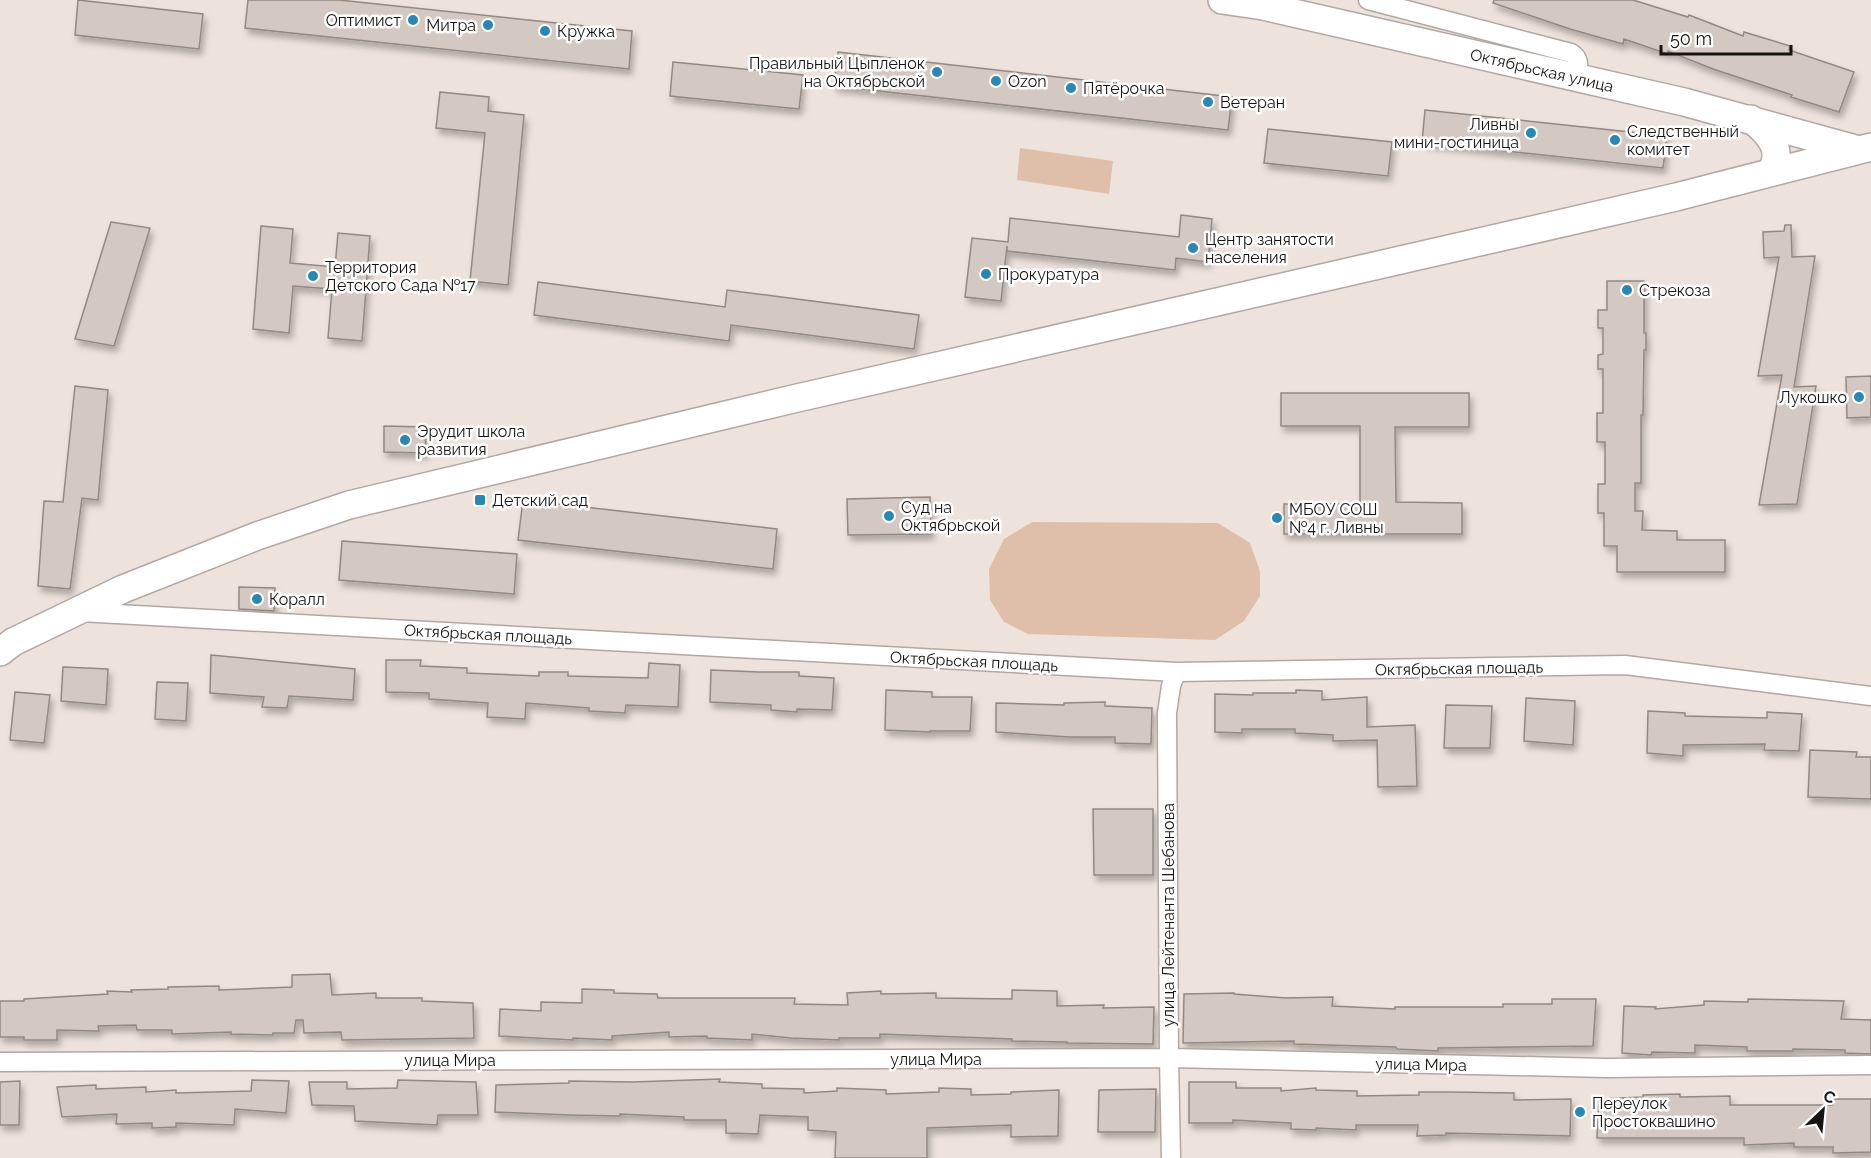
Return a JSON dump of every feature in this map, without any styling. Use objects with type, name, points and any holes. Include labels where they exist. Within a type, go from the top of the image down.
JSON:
[{"type":"street","name":"Октябрьская улица","points":[[1222,0],[1263,6],[1684,102],[1866,149]]},
{"type":"street","points":[[1368,0],[1572,53],[1579,62],[1577,78]]},
{"type":"street","points":[[1751,119],[1764,130],[1775,148],[1776,163],[1769,173]]},
{"type":"street","points":[[0,652],[13,642],[123,589],[256,536],[360,502],[642,434],[1622,209],[1866,149]]},
{"type":"street","name":"Октябрьская площадь","points":[[75,612],[1176,672],[1625,665],[1871,696]]},
{"type":"street","name":"улица Лейтенанта Шебанова","points":[[1171,1158],[1167,713],[1171,686],[1176,672]]},
{"type":"street","name":"улица Мира","points":[[0,1062],[1169,1058],[1607,1068],[1871,1065]]},
{"type":"shaded area","points":[[1020,148],[1113,161],[1109,194],[1017,180]]},
{"type":"shaded area","points":[[1032,522],[1218,523],[1250,543],[1260,571],[1260,596],[1244,621],[1215,640],[1028,634],[1004,622],[990,600],[989,569],[1004,539]]},
{"type":"building","points":[[78,0],[203,14],[199,49],[75,35]]},
{"type":"building","points":[[248,0],[339,0],[632,31],[629,69],[245,28]]},
{"type":"building","points":[[1494,0],[1633,0],[1688,17],[1689,15],[1743,36],[1744,32],[1790,46],[1789,50],[1854,72],[1839,112],[1791,97],[1792,95],[1713,69],[1668,51],[1668,54],[1624,39],[1623,44],[1570,29],[1493,3]]},
{"type":"building","points":[[838,52],[1232,97],[1228,130],[834,86]]},
{"type":"building","points":[[673,62],[803,75],[799,109],[670,96]]},
{"type":"building","points":[[440,92],[489,97],[488,111],[524,115],[508,285],[470,281],[485,133],[436,128]]},
{"type":"building","points":[[1425,110],[1667,136],[1663,168],[1422,142]]},
{"type":"building","points":[[1268,129],[1392,142],[1388,176],[1264,163]]},
{"type":"building","points":[[1181,215],[1212,219],[1208,262],[1176,258],[1175,270],[1007,251],[1007,246],[1001,301],[965,297],[972,238],[1008,242],[1010,218],[1179,237]]},
{"type":"building","points":[[111,222],[150,228],[114,346],[75,339]]},
{"type":"building","points":[[1785,225],[1791,225],[1792,257],[1815,256],[1794,387],[1816,386],[1797,504],[1759,505],[1782,375],[1758,376],[1779,257],[1764,258],[1763,232],[1784,231]]},
{"type":"building","points":[[261,226],[293,229],[290,263],[335,267],[338,233],[370,236],[362,341],[328,338],[332,289],[293,286],[289,333],[253,329]]},
{"type":"building","points":[[1607,281],[1644,281],[1646,350],[1644,350],[1643,415],[1641,415],[1641,483],[1635,483],[1635,511],[1643,511],[1642,530],[1677,531],[1677,540],[1725,540],[1725,572],[1617,572],[1617,546],[1604,546],[1604,513],[1598,513],[1598,484],[1605,484],[1605,442],[1597,442],[1597,413],[1603,413],[1603,369],[1598,369],[1598,355],[1603,354],[1603,328],[1598,328],[1598,310],[1607,310]]},
{"type":"building","points":[[538,282],[725,307],[727,290],[919,315],[914,349],[731,325],[729,341],[534,315]]},
{"type":"building","name":"Лукошко","points":[[1871,376],[1871,417],[1847,418],[1846,377]]},
{"type":"building","points":[[75,386],[108,390],[98,500],[82,498],[70,589],[38,586],[44,501],[63,502]]},
{"type":"building","points":[[1281,393],[1469,393],[1469,427],[1395,427],[1396,502],[1462,503],[1462,534],[1284,534],[1284,504],[1360,504],[1360,426],[1281,426]]},
{"type":"building","name":"Эрудит школа развития","points":[[384,426],[426,427],[425,453],[384,452]]},
{"type":"building","name":"Суд на Октябрьской","points":[[930,497],[931,534],[848,535],[847,499]]},
{"type":"building","points":[[523,500],[777,529],[773,569],[518,540]]},
{"type":"building","points":[[342,541],[517,554],[514,594],[339,580]]},
{"type":"building","name":"Коралл","points":[[239,587],[275,588],[274,611],[239,609]]},
{"type":"building","points":[[211,655],[355,669],[353,700],[289,696],[287,708],[262,707],[264,697],[210,693]]},
{"type":"building","points":[[386,660],[421,660],[420,666],[467,668],[467,673],[539,676],[539,672],[568,672],[568,676],[648,678],[649,663],[680,665],[678,707],[626,705],[625,713],[526,703],[525,719],[487,717],[488,703],[429,699],[429,693],[386,692]]},
{"type":"building","points":[[63,667],[108,669],[106,705],[61,701]]},
{"type":"building","points":[[711,670],[799,672],[799,676],[834,678],[832,710],[797,709],[797,712],[771,710],[771,705],[710,702]]},
{"type":"building","points":[[157,682],[188,683],[186,721],[155,719]]},
{"type":"building","points":[[886,690],[932,692],[932,697],[972,697],[970,731],[885,730]]},
{"type":"building","points":[[1296,690],[1322,691],[1322,700],[1367,697],[1367,727],[1415,725],[1417,786],[1378,787],[1377,740],[1333,741],[1333,735],[1295,733],[1295,729],[1242,729],[1242,733],[1215,732],[1215,694],[1296,693]]},
{"type":"building","points":[[15,692],[50,695],[44,743],[10,740]]},
{"type":"building","points":[[1526,698],[1575,701],[1573,745],[1524,741]]},
{"type":"building","points":[[1105,702],[1105,706],[1152,708],[1151,744],[1115,743],[1115,737],[1069,737],[996,732],[996,703],[1064,705],[1064,703]]},
{"type":"building","points":[[1446,705],[1492,706],[1490,748],[1444,748]]},
{"type":"building","points":[[1648,711],[1685,713],[1685,716],[1767,718],[1767,712],[1802,714],[1799,751],[1764,750],[1765,744],[1683,745],[1683,756],[1647,753]]},
{"type":"building","points":[[1810,750],[1857,752],[1856,757],[1871,757],[1871,799],[1808,797]]},
{"type":"building","points":[[1093,809],[1153,809],[1153,875],[1094,875]]},
{"type":"building","points":[[330,974],[332,995],[376,993],[376,998],[422,998],[422,1001],[473,1003],[474,1038],[342,1040],[341,1032],[304,1033],[303,1020],[296,1020],[294,1033],[273,1033],[273,1035],[231,1034],[231,1032],[172,1034],[172,1030],[137,1030],[136,1025],[98,1026],[99,1031],[57,1030],[57,1040],[0,1037],[0,1001],[108,994],[107,991],[132,992],[131,990],[168,989],[168,987],[219,986],[219,990],[292,987],[292,975]]},
{"type":"building","points":[[582,989],[614,990],[614,993],[657,994],[658,998],[795,998],[794,1004],[848,1005],[847,993],[881,991],[881,994],[936,993],[936,998],[1012,999],[1012,990],[1057,991],[1057,1006],[1154,1007],[1153,1044],[1012,1041],[1012,1039],[880,1034],[880,1038],[839,1038],[839,1040],[752,1034],[752,1040],[707,1038],[707,1036],[669,1037],[669,1032],[612,1036],[612,1040],[499,1036],[500,1009],[541,1011],[541,1002],[582,1003]]},
{"type":"building","points":[[1234,993],[1286,998],[1333,997],[1332,1006],[1395,1009],[1395,1007],[1503,1007],[1503,1004],[1552,1004],[1552,999],[1596,999],[1593,1046],[1438,1048],[1438,1051],[1397,1049],[1396,1047],[1294,1044],[1294,1041],[1183,1043],[1184,994]]},
{"type":"building","points":[[1748,999],[1844,1001],[1841,1019],[1871,1020],[1871,1054],[1845,1053],[1845,1050],[1747,1051],[1747,1047],[1695,1045],[1695,1053],[1652,1052],[1651,1055],[1622,1053],[1624,1006],[1656,1007],[1655,1009],[1704,1005],[1704,1001],[1748,1002]]},
{"type":"building","points":[[720,1079],[719,1082],[762,1084],[762,1088],[804,1089],[804,1093],[837,1091],[837,1088],[886,1090],[886,1094],[939,1092],[939,1088],[971,1089],[971,1095],[1059,1090],[1058,1136],[1011,1137],[1011,1125],[927,1128],[927,1158],[835,1158],[836,1132],[808,1130],[808,1117],[760,1115],[758,1134],[726,1133],[726,1120],[684,1120],[684,1117],[620,1114],[620,1116],[495,1112],[496,1085],[569,1083],[569,1081],[632,1082]]},
{"type":"building","points":[[252,1080],[289,1081],[286,1113],[235,1109],[234,1125],[176,1123],[176,1127],[152,1128],[152,1123],[116,1124],[117,1114],[62,1117],[57,1087],[96,1085],[96,1089],[146,1087],[146,1092],[176,1090],[176,1093],[251,1091]]},
{"type":"building","points":[[398,1080],[476,1082],[478,1115],[438,1115],[437,1125],[355,1121],[354,1106],[312,1105],[309,1082],[347,1082],[347,1089],[397,1088]]},
{"type":"building","points":[[20,1081],[19,1125],[0,1125],[0,1082]]},
{"type":"building","points":[[1189,1082],[1236,1082],[1236,1088],[1281,1088],[1281,1091],[1316,1088],[1316,1090],[1357,1091],[1357,1096],[1449,1092],[1514,1093],[1514,1100],[1571,1099],[1570,1136],[1446,1133],[1446,1135],[1417,1136],[1418,1125],[1356,1125],[1356,1130],[1316,1128],[1316,1130],[1291,1129],[1291,1123],[1233,1120],[1233,1123],[1189,1123]]},
{"type":"building","points":[[1156,1089],[1155,1132],[1098,1132],[1099,1090]]},
{"type":"building","points":[[1680,1094],[1680,1097],[1730,1096],[1730,1105],[1832,1105],[1832,1099],[1871,1099],[1871,1152],[1833,1153],[1833,1147],[1794,1147],[1794,1143],[1744,1145],[1744,1138],[1597,1138],[1599,1099]]},
{"type":"place","name":"Оптимист","points":[[413,20]]},
{"type":"place","name":"Митра","points":[[488,25]]},
{"type":"place","name":"Кружка","points":[[545,31]]},
{"type":"place","name":"Правильный Цыпленок на Октябрьской","points":[[937,72]]},
{"type":"place","name":"Ozon","points":[[996,81]]},
{"type":"place","name":"Пятёрочка","points":[[1071,88]]},
{"type":"place","name":"Ветеран","points":[[1208,102]]},
{"type":"place","name":"Ливны мини-гостиница","points":[[1531,133]]},
{"type":"place","name":"Следственный комитет","points":[[1615,140]]},
{"type":"place","name":"Центр занятости населения","points":[[1193,248]]},
{"type":"place","name":"Прокуратура","points":[[986,274]]},
{"type":"place","name":"Территория Детского Сада №17","points":[[313,276]]},
{"type":"place","name":"Стрекоза","points":[[1627,290]]},
{"type":"place","name":"Лукошко","points":[[1859,397]]},
{"type":"place","name":"Эрудит школа развития","points":[[405,440]]},
{"type":"place","name":"Детский сад","points":[[480,500]]},
{"type":"place","name":"Суд на Октябрьской","points":[[889,516]]},
{"type":"place","name":"МБОУ СОШ №4 г. Ливны","points":[[1277,518]]},
{"type":"place","name":"Коралл","points":[[257,599]]},
{"type":"place","name":"Переулок Простоквашино","points":[[1580,1112]]}]
